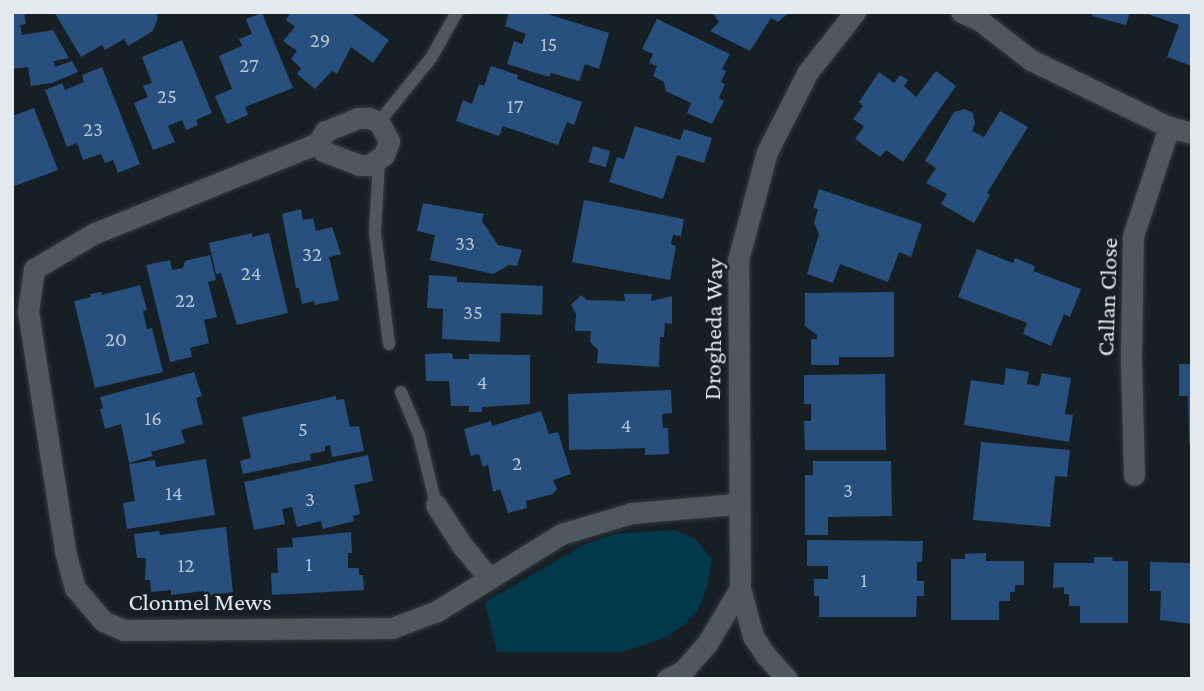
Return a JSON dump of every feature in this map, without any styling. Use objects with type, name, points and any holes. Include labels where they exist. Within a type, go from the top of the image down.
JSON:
[{"type":"street","name":"Drogheda Way","points":[[787,679],[766,657],[753,636],[740,588],[738,260],[767,152],[807,73],[857,14]]},
{"type":"street","points":[[972,15],[1031,60],[1169,127],[1192,133]]},
{"type":"street","name":"Clonmel Mews","points":[[379,122],[358,118],[325,131],[318,143],[93,234],[34,269],[28,311],[62,537],[75,589],[103,621],[123,630],[392,628],[437,611],[561,534],[632,513],[738,504]]},
{"type":"street","points":[[318,143],[323,152],[359,165],[379,161],[389,141],[379,122]]},
{"type":"street","name":"Callan Close","points":[[1133,475],[1133,236],[1169,127]]},
{"type":"street","points":[[436,505],[461,544],[488,577]]},
{"type":"street","points":[[667,679],[683,671],[708,642],[740,588]]},
{"type":"lane","points":[[379,122],[431,58],[457,12]]},
{"type":"lane","points":[[379,161],[375,233],[389,344]]},
{"type":"lane","points":[[401,392],[419,435],[436,505]]},
{"type":"shaded area","points":[[675,530],[695,539],[712,559],[707,588],[696,613],[681,627],[662,639],[622,652],[497,652],[485,602],[585,544],[614,534]]},
{"type":"building","points":[[12,12],[24,12],[26,24],[20,25],[22,35],[53,30],[69,58],[54,61],[55,67],[72,61],[78,72],[52,83],[31,86],[28,67],[12,69]]},
{"type":"building","points":[[54,12],[155,12],[158,17],[153,31],[128,46],[124,39],[105,50],[102,45],[81,57]]},
{"type":"building","points":[[291,12],[350,12],[389,40],[373,63],[351,47],[337,74],[332,71],[315,89],[297,74],[301,68],[291,59],[297,51],[283,41],[295,27],[286,20]]},
{"type":"building","points":[[509,12],[541,12],[609,33],[599,69],[585,64],[579,81],[551,73],[549,77],[507,64],[514,41],[522,44],[526,34],[505,26]]},
{"type":"building","points":[[712,12],[790,12],[778,22],[771,18],[750,51],[710,31],[719,22]]},
{"type":"building","points":[[1093,12],[1130,12],[1126,25],[1092,16]]},
{"type":"building","points":[[1192,12],[1192,66],[1167,57],[1179,25],[1145,13]]},
{"type":"building","points":[[262,13],[293,88],[245,107],[248,115],[227,124],[215,96],[232,89],[219,56],[242,46],[239,39],[252,34],[246,19]]},
{"type":"building","points":[[657,19],[730,54],[722,69],[726,71],[721,82],[725,84],[719,98],[724,101],[712,124],[687,113],[691,103],[666,91],[664,82],[653,76],[657,66],[649,63],[653,54],[642,49]]},
{"type":"building","points":[[182,40],[212,113],[196,120],[198,125],[186,130],[182,120],[168,126],[175,142],[153,150],[134,103],[148,97],[143,86],[152,83],[142,57]]},
{"type":"building","points":[[491,66],[518,75],[517,79],[582,102],[574,125],[567,122],[558,145],[503,126],[499,136],[456,121],[463,100],[472,104],[479,84],[484,86]]},
{"type":"building","points":[[102,67],[140,164],[118,173],[113,160],[105,163],[101,154],[83,160],[77,143],[67,147],[45,90],[62,83],[65,90],[84,82],[82,75]]},
{"type":"building","points":[[936,71],[956,86],[903,162],[886,150],[880,157],[855,139],[864,126],[853,119],[863,106],[859,102],[879,72],[894,83],[900,75],[908,80],[904,86],[916,97]]},
{"type":"building","points":[[34,108],[58,170],[12,187],[12,116]]},
{"type":"building","points":[[965,109],[973,113],[975,123],[972,131],[984,137],[1000,111],[1028,127],[987,193],[990,195],[974,223],[941,204],[947,194],[926,183],[936,168],[925,161],[954,112]]},
{"type":"building","points":[[635,126],[680,140],[684,129],[712,138],[704,163],[677,155],[663,199],[609,182],[617,157],[624,159]]},
{"type":"building","points":[[593,146],[610,151],[606,167],[588,162]]},
{"type":"building","points":[[819,189],[922,224],[911,257],[899,252],[888,282],[840,264],[833,283],[807,274],[819,234],[814,223],[818,209],[813,208]]},
{"type":"building","points":[[584,200],[684,219],[681,236],[673,235],[671,244],[676,246],[670,280],[572,262]]},
{"type":"building","points":[[423,203],[484,214],[482,221],[498,245],[522,250],[517,266],[509,265],[493,274],[430,260],[435,235],[417,231]]},
{"type":"building","points":[[301,209],[303,220],[313,218],[316,231],[332,227],[341,254],[329,257],[339,300],[315,305],[314,301],[302,304],[299,288],[296,288],[282,214]]},
{"type":"building","points":[[252,233],[252,237],[269,233],[288,313],[237,325],[221,273],[216,274],[209,243]]},
{"type":"building","points":[[977,249],[1013,263],[1015,258],[1035,266],[1033,271],[1081,289],[1070,317],[1064,314],[1051,346],[1023,334],[1027,323],[958,297]]},
{"type":"building","points":[[210,255],[216,280],[208,282],[217,317],[204,320],[209,343],[190,348],[192,357],[170,362],[146,265],[170,260],[172,270],[183,268],[185,261]]},
{"type":"building","points":[[429,275],[457,277],[457,282],[543,286],[542,315],[501,313],[500,342],[442,339],[443,309],[427,308]]},
{"type":"building","points":[[140,285],[147,310],[143,311],[147,329],[152,328],[163,372],[95,388],[74,301],[91,297],[90,294],[101,292],[102,295]]},
{"type":"building","points":[[894,292],[894,357],[839,357],[839,365],[811,365],[811,339],[817,339],[817,335],[805,326],[805,293]]},
{"type":"building","points":[[624,294],[652,294],[651,301],[672,296],[672,324],[665,323],[664,337],[660,337],[659,367],[597,363],[598,350],[590,342],[591,331],[575,331],[576,314],[571,305],[581,295],[587,300],[625,301]]},
{"type":"building","points":[[452,353],[453,359],[469,359],[469,354],[530,355],[530,404],[482,407],[482,412],[469,412],[469,406],[451,406],[449,381],[426,381],[425,354]]},
{"type":"building","points":[[1179,364],[1192,364],[1192,444],[1189,444],[1188,396],[1179,396]]},
{"type":"building","points":[[1006,368],[1029,372],[1027,384],[1039,386],[1042,373],[1071,378],[1065,414],[1073,415],[1069,442],[964,425],[971,380],[1004,385]]},
{"type":"building","points":[[194,372],[202,396],[196,398],[203,424],[181,430],[185,443],[151,452],[153,456],[129,463],[121,424],[105,429],[100,397]]},
{"type":"building","points":[[885,374],[886,450],[805,450],[804,421],[811,421],[811,404],[804,404],[804,375]]},
{"type":"building","points":[[671,390],[672,413],[662,414],[663,428],[668,428],[669,454],[645,455],[645,448],[569,450],[568,394]]},
{"type":"building","points":[[336,396],[336,400],[344,399],[350,427],[359,426],[364,451],[332,457],[330,445],[325,446],[325,451],[310,454],[311,460],[243,474],[240,461],[251,458],[242,417]]},
{"type":"building","points":[[541,411],[549,434],[558,432],[571,474],[553,480],[557,489],[553,494],[526,501],[527,508],[508,513],[500,489],[493,492],[488,465],[483,467],[479,454],[471,456],[464,429],[491,421],[492,426]]},
{"type":"building","points":[[981,442],[1070,450],[1067,477],[1055,476],[1050,527],[973,520]]},
{"type":"building","points":[[368,455],[373,481],[354,485],[360,514],[353,516],[354,521],[323,529],[321,521],[297,527],[292,507],[282,509],[285,524],[254,530],[244,482]]},
{"type":"building","points":[[206,459],[215,515],[127,529],[123,503],[135,501],[129,464],[155,460],[156,467]]},
{"type":"building","points":[[813,461],[891,461],[892,516],[828,517],[828,535],[805,535],[805,475],[813,475]]},
{"type":"building","points":[[226,527],[233,592],[205,596],[204,591],[171,595],[171,590],[151,592],[150,580],[145,580],[146,558],[137,558],[134,534],[159,531],[160,535]]},
{"type":"building","points":[[351,532],[352,553],[348,553],[348,568],[359,568],[359,575],[363,575],[364,590],[272,595],[271,573],[278,573],[277,548],[293,547],[292,538]]},
{"type":"building","points":[[807,540],[923,541],[922,562],[917,562],[917,581],[924,581],[924,596],[917,596],[916,617],[819,617],[819,596],[814,596],[814,579],[828,579],[828,566],[807,566]]},
{"type":"building","points":[[986,553],[986,561],[1024,561],[1024,585],[1015,585],[1015,592],[1010,592],[1010,601],[999,601],[999,620],[951,620],[951,559],[965,559],[965,554]]},
{"type":"building","points":[[1094,557],[1112,557],[1113,561],[1128,561],[1128,623],[1080,623],[1080,606],[1069,606],[1069,594],[1064,594],[1064,587],[1053,588],[1054,563],[1094,563]]},
{"type":"building","points":[[1150,562],[1192,563],[1192,624],[1160,620],[1161,591],[1150,591]]}]
